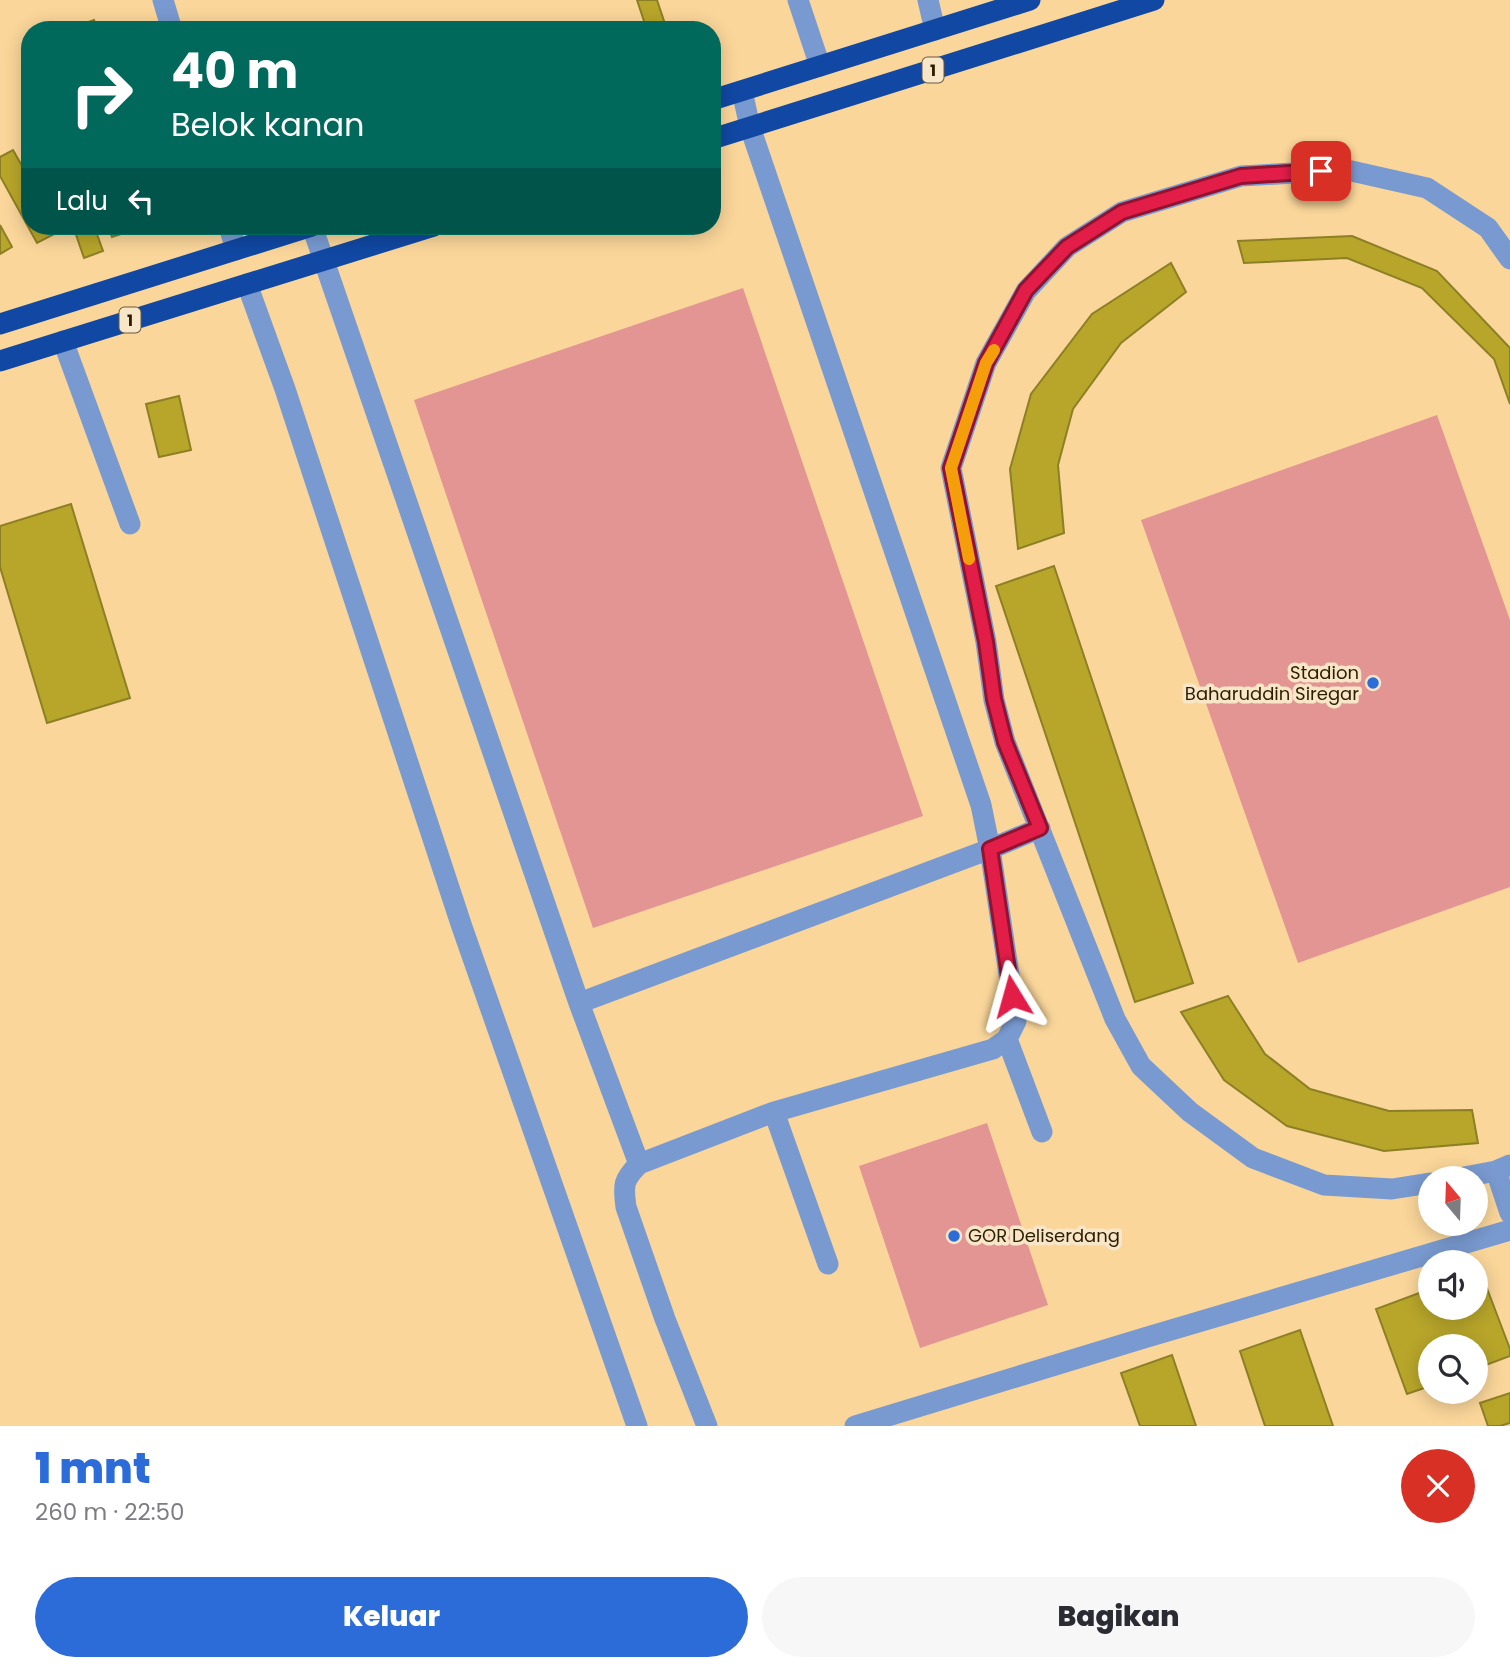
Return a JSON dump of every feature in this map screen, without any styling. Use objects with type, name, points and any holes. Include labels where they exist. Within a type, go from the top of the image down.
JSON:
[{"type":"highway","name":"1","points":[[721,97],[1030,0]]},
{"type":"highway","name":"1","points":[[721,136],[1154,0]]},
{"type":"highway","name":"1","points":[[0,324],[283,235]]},
{"type":"highway","name":"1","points":[[0,361],[405,235]]},
{"type":"street","points":[[163,0],[169,21]]},
{"type":"street","points":[[798,0],[820,66]]},
{"type":"street","points":[[928,0],[935,30]]},
{"type":"street","points":[[707,1426],[665,1319],[626,1207],[623,1189],[629,1174],[639,1164],[774,1112],[993,1049],[1007,1039],[1016,1021],[981,805],[750,127],[742,90]]},
{"type":"street","points":[[1418,1185],[1392,1189],[1324,1185],[1253,1158],[1190,1112],[1141,1066],[1115,1019],[1005,742],[994,699],[986,642],[951,468],[986,363],[1026,290],[1067,247],[1122,212],[1241,176],[1347,170],[1427,188],[1488,228],[1510,258]]},
{"type":"street","points":[[234,235],[242,248]]},
{"type":"street","points":[[307,235],[314,263],[639,1164]]},
{"type":"street","points":[[253,282],[285,389],[462,928],[637,1426]]},
{"type":"street","points":[[63,341],[130,524]]},
{"type":"street","points":[[579,1003],[1040,828]]},
{"type":"street","points":[[1007,1039],[1042,1132]]},
{"type":"street","points":[[774,1112],[828,1264]]},
{"type":"street","points":[[1503,1168],[1510,1213]]},
{"type":"street","points":[[855,1426],[1510,1230]]},
{"type":"shaded area","points":[[743,288],[923,816],[593,928],[414,400]]},
{"type":"shaded area","points":[[1437,415],[1510,620],[1510,887],[1298,963],[1141,520]]},
{"type":"shaded area","name":"GOR Deliserdang","points":[[987,1123],[1048,1305],[920,1348],[859,1166]]},
{"type":"building","points":[[637,0],[657,0],[664,21],[644,21]]},
{"type":"building","points":[[13,150],[21,164],[21,214],[0,176],[0,157]]},
{"type":"building","points":[[0,225],[12,247],[0,254]]},
{"type":"building","points":[[33,235],[52,235],[37,243]]},
{"type":"building","points":[[76,235],[97,235],[103,251],[84,258]]},
{"type":"building","points":[[1352,236],[1437,271],[1510,348],[1510,404],[1494,359],[1422,288],[1347,258],[1244,263],[1238,241]]},
{"type":"building","points":[[1171,263],[1186,292],[1121,343],[1073,409],[1058,465],[1064,533],[1018,549],[1010,469],[1031,394],[1092,314]]},
{"type":"building","points":[[179,396],[191,450],[159,457],[146,404]]},
{"type":"building","points":[[71,504],[130,698],[47,723],[0,567],[0,526]]},
{"type":"building","points":[[1054,566],[1193,983],[1135,1002],[996,586]]},
{"type":"building","points":[[1228,996],[1265,1054],[1310,1089],[1389,1111],[1472,1110],[1478,1143],[1384,1151],[1287,1126],[1224,1080],[1181,1012]]},
{"type":"building","points":[[1488,1291],[1510,1349],[1510,1356],[1488,1364],[1488,1334],[1418,1334],[1418,1390],[1407,1394],[1376,1309],[1418,1293],[1418,1320],[1488,1320]]},
{"type":"building","points":[[1300,1330],[1333,1426],[1265,1426],[1240,1351]]},
{"type":"building","points":[[1172,1355],[1196,1426],[1140,1426],[1121,1373]]},
{"type":"building","points":[[1510,1393],[1510,1423],[1488,1426],[1480,1404],[1488,1404],[1488,1400]]},
{"type":"slow traffic","points":[[969,559],[951,468],[986,363],[994,350]]},
{"type":"place","name":"Stadion Baharuddin Siregar","points":[[1373,683]]},
{"type":"place","name":"GOR Deliserdang","points":[[954,1236]]},
{"type":"route","points":[[1012,996],[990,849],[1040,828],[1005,742],[994,699],[986,642],[951,468],[986,363],[1026,290],[1067,247],[1122,212],[1241,176],[1321,171]]}]
